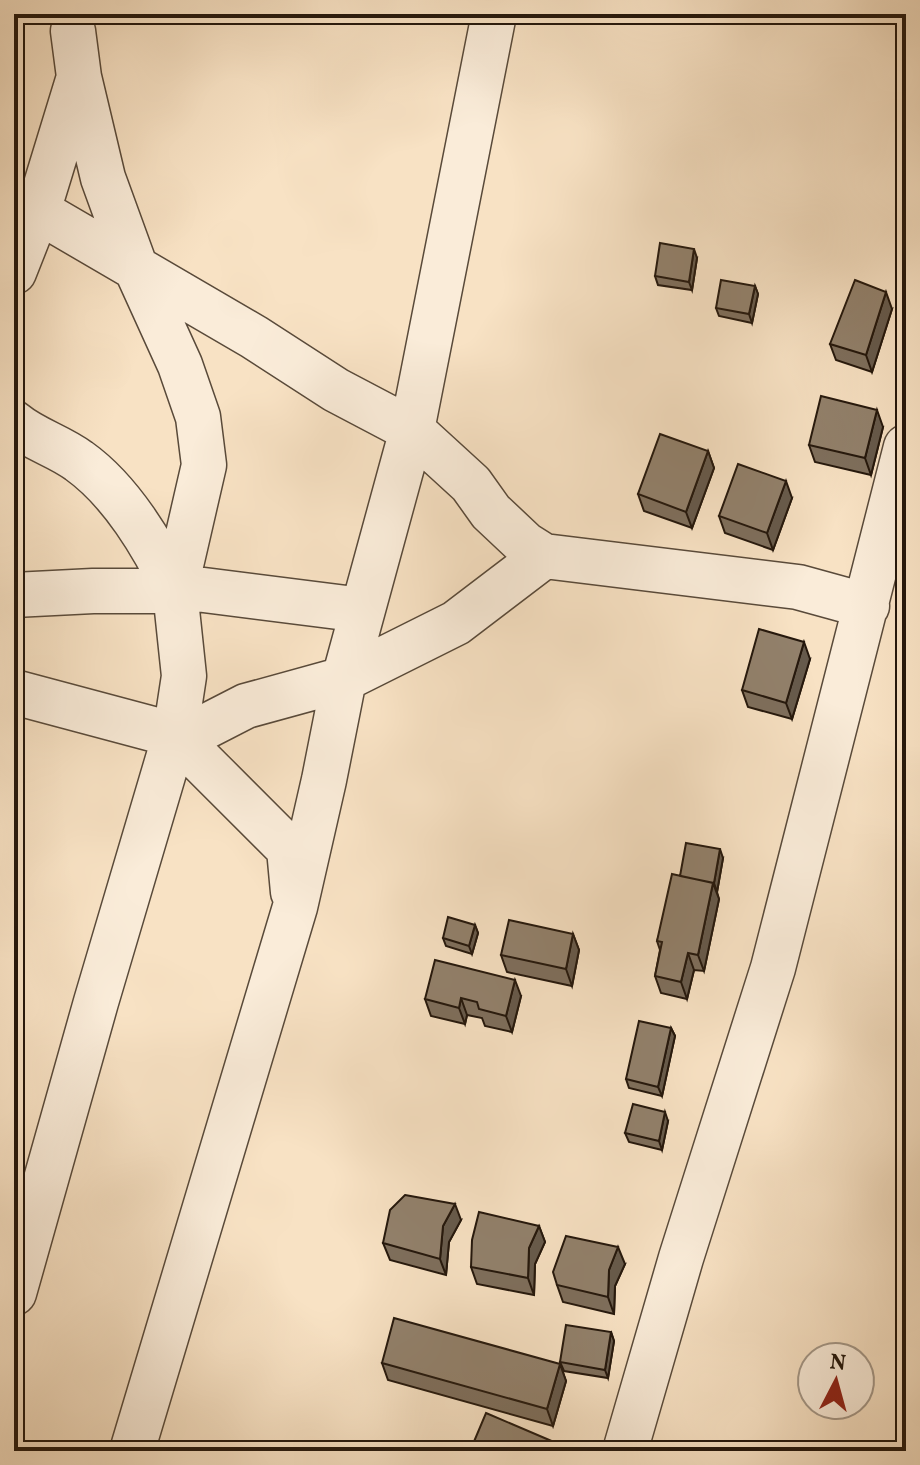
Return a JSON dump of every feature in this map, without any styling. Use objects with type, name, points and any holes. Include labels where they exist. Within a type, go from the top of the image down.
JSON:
[{"type":"street","points":[[132,1451],[295,907],[344,679],[412,430],[482,21]]},
{"type":"street","points":[[14,1293],[175,735],[184,676],[175,591],[204,465],[198,417],[180,365],[135,266],[103,178],[79,77],[73,31]]},
{"type":"street","points":[[14,272],[38,211],[79,77]]},
{"type":"street","points":[[38,211],[254,337],[336,390],[412,430],[471,484],[491,512],[525,544],[544,556],[798,587],[867,606]]},
{"type":"street","points":[[14,423],[80,461],[124,505],[162,564],[175,591]]},
{"type":"street","points":[[625,1451],[681,1258],[773,968],[906,447]]},
{"type":"street","points":[[14,692],[175,735],[205,727],[246,706],[344,679],[456,623],[544,556]]},
{"type":"street","points":[[14,595],[196,589],[362,610]]},
{"type":"street","points":[[175,735],[289,849],[295,907]]},
{"type":"building","points":[[660,243],[694,249],[689,282],[655,276]]},
{"type":"building","points":[[721,280],[755,286],[749,314],[716,308]]},
{"type":"building","points":[[855,280],[886,292],[866,355],[830,344]]},
{"type":"building","points":[[821,396],[877,410],[865,458],[809,445]]},
{"type":"building","points":[[660,434],[708,451],[686,512],[638,494]]},
{"type":"building","points":[[738,464],[786,481],[767,533],[719,516]]},
{"type":"building","points":[[759,629],[804,642],[786,703],[742,690]]},
{"type":"building","points":[[686,843],[720,849],[714,883],[680,876]]},
{"type":"building","points":[[672,874],[713,883],[698,955],[688,953],[681,982],[655,976],[662,942],[657,941]]},
{"type":"building","points":[[448,917],[475,925],[469,946],[443,938]]},
{"type":"building","points":[[509,920],[573,934],[566,969],[501,955]]},
{"type":"building","points":[[435,960],[515,980],[506,1016],[479,1009],[477,1002],[461,998],[459,1008],[425,999]]},
{"type":"building","points":[[639,1021],[671,1028],[658,1087],[626,1079]]},
{"type":"building","points":[[633,1104],[665,1112],[659,1141],[625,1133]]},
{"type":"building","points":[[405,1195],[455,1204],[443,1226],[440,1259],[383,1243],[390,1210]]},
{"type":"building","points":[[479,1212],[539,1226],[529,1248],[528,1278],[471,1267],[472,1240]]},
{"type":"building","points":[[566,1236],[618,1247],[609,1270],[608,1297],[557,1285],[553,1272]]},
{"type":"building","points":[[394,1318],[560,1364],[547,1409],[382,1363]]},
{"type":"building","points":[[566,1325],[611,1332],[605,1370],[560,1362]]},
{"type":"building","points":[[486,1413],[575,1451],[470,1451]]}]
